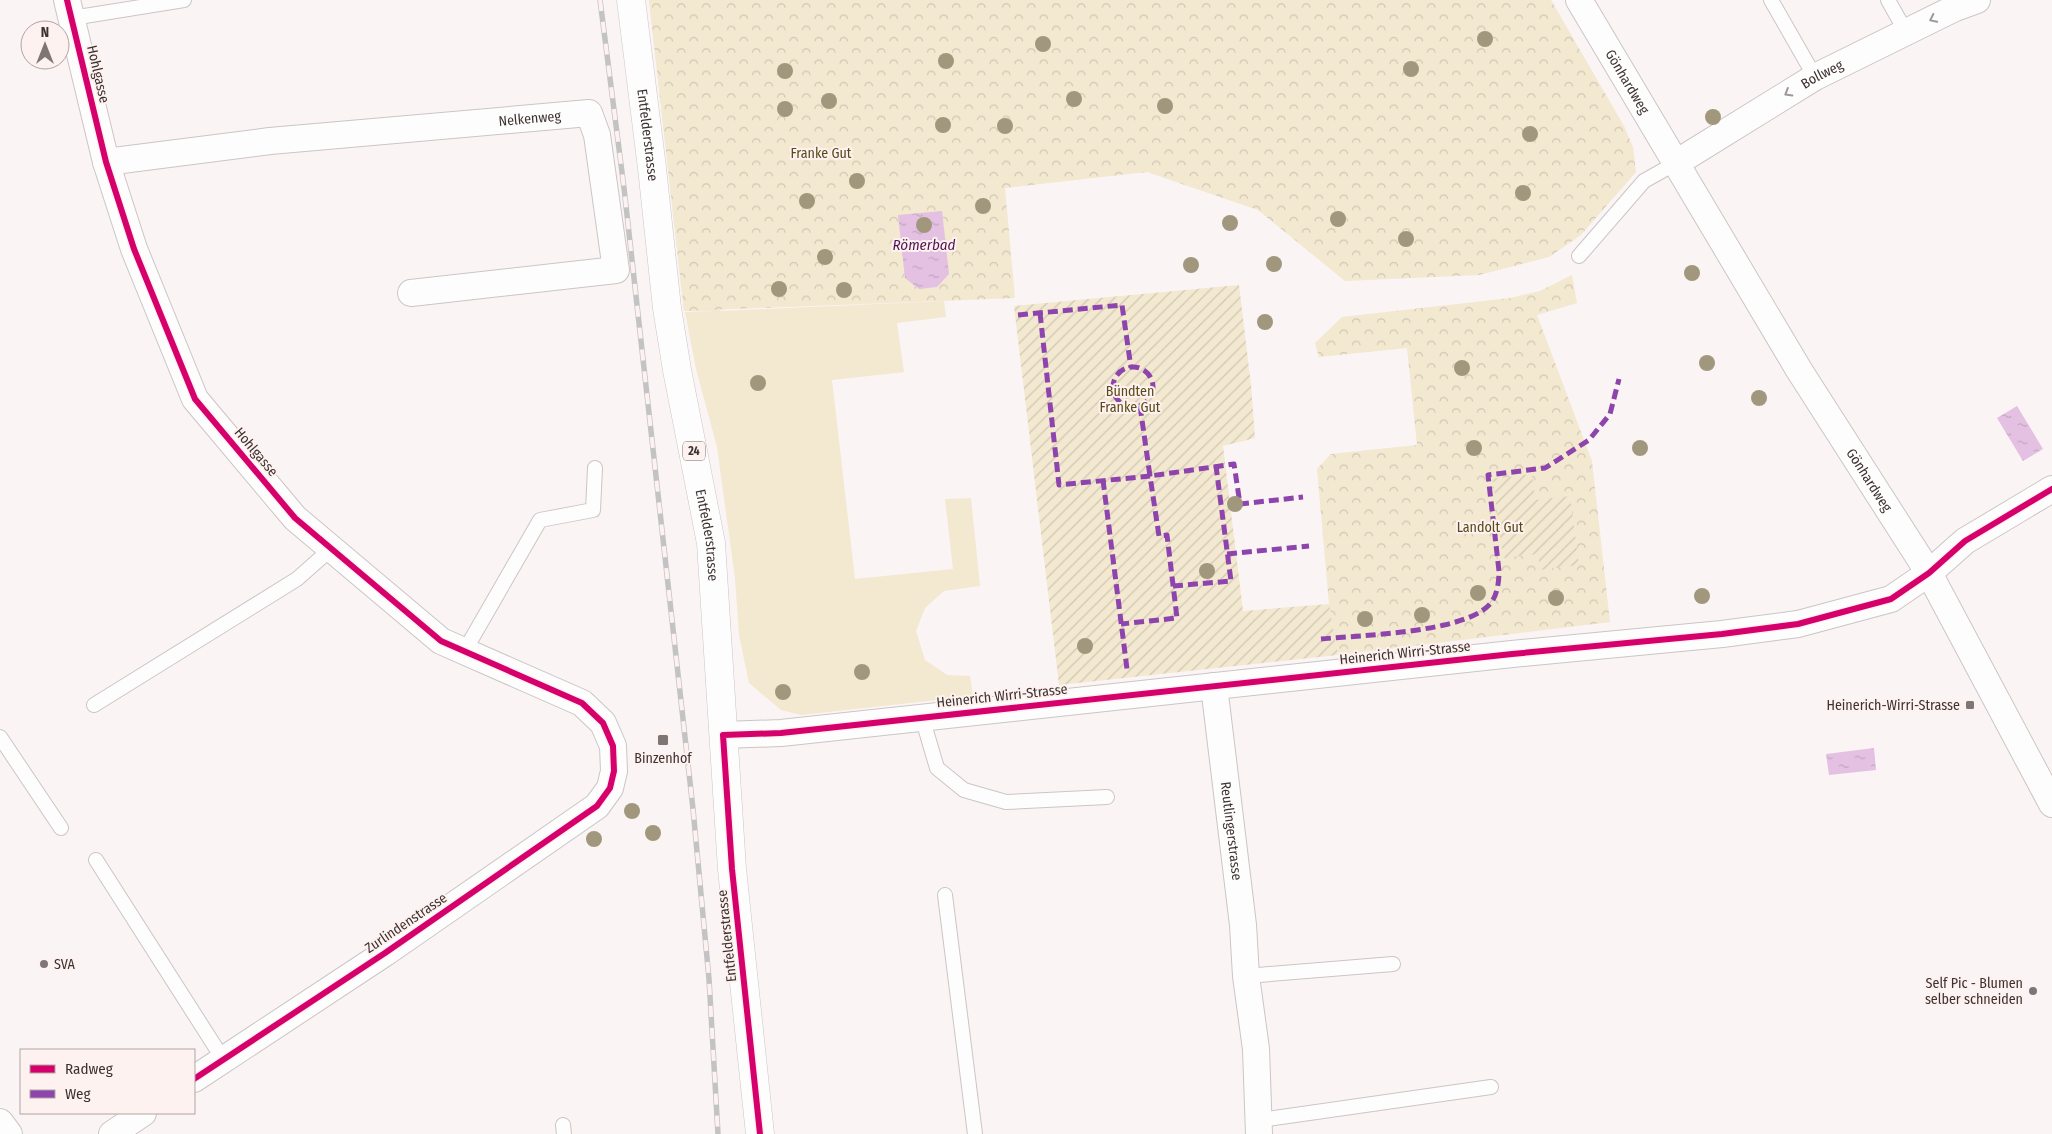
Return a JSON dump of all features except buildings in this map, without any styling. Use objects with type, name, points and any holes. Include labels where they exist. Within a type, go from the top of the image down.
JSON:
[{"type":"main road","name":"Entfelderstrasse","points":[[630,0],[652,168],[667,308],[710,542],[732,869],[760,1134]]},
{"type":"street","name":"Gönhardweg","points":[[1579,0],[1799,370],[1929,573],[2050,796]]},
{"type":"street","name":"Bollweg","points":[[1676,162],[1815,77],[1955,8],[1977,0]]},
{"type":"street","name":"Hohlgasse","points":[[70,9],[106,162],[134,249],[195,399],[296,518],[441,641],[582,703],[603,723],[613,746],[614,771]]},
{"type":"street","name":"Nelkenweg","points":[[106,162],[270,141],[589,112],[597,135],[616,270],[411,293]]},
{"type":"street","name":"Heinerich Wirri-Strasse","points":[[723,735],[781,733],[1512,654],[1722,634],[1798,624],[1891,599],[1929,573],[1965,541],[2052,489]]},
{"type":"street","name":"Reutlingerstrasse","points":[[1214,686],[1242,925],[1246,976],[1256,1049],[1260,1127]]},
{"type":"street","name":"Zurlindenstrasse","points":[[195,1078],[385,953],[574,823],[597,806],[610,788],[614,771]]},
{"type":"street","points":[[112,1134],[142,1114]]},
{"type":"street","points":[[0,1122],[9,1134]]},
{"type":"lane","points":[[70,9],[184,0]]},
{"type":"lane","points":[[1771,0],[1815,77]]},
{"type":"lane","points":[[1888,0],[1906,32]]},
{"type":"lane","points":[[1578,256],[1644,181],[1676,162]]},
{"type":"lane","points":[[464,652],[540,520],[593,510],[595,468]]},
{"type":"lane","points":[[94,705],[297,579],[332,548]]},
{"type":"lane","name":"Heinerich Wirri-Strasse","points":[[922,718],[937,768],[964,790],[1006,802],[1107,797]]},
{"type":"lane","points":[[0,737],[60,828]]},
{"type":"lane","points":[[96,860],[223,1059]]},
{"type":"lane","points":[[945,895],[975,1134]]},
{"type":"lane","points":[[1246,976],[1393,964]]},
{"type":"lane","name":"Reutlingerstrasse","points":[[1260,1127],[1491,1087]]},
{"type":"green space","points":[[649,0],[745,265],[720,311],[944,301],[946,317],[897,323],[904,372],[832,380],[855,579],[953,569],[945,499],[971,498],[980,586],[944,591],[925,608],[916,631],[925,660],[947,675],[970,676],[973,696],[801,715],[781,710],[749,683],[739,635],[735,578],[717,447],[696,369],[685,312],[715,311],[684,311]]},
{"type":"green space","name":"Franke Gut","points":[[649,0],[1551,0],[1624,126],[1633,147],[1636,172],[1581,235],[1549,257],[1479,275],[1345,281],[1258,210],[1147,172],[1005,188],[1015,298],[684,311]]},
{"type":"green space","name":"Landolt Gut","points":[[1572,275],[1577,303],[1537,315],[1592,461],[1610,622],[1338,655],[1329,604],[1317,469],[1331,454],[1417,445],[1407,348],[1319,357],[1315,343],[1342,317],[1510,298],[1540,291]]},
{"type":"green space","name":"Bündten Franke Gut","points":[[1239,285],[1251,385],[1255,438],[1223,446],[1243,611],[1329,604],[1338,655],[1059,685],[1014,306]]},
{"type":"green space","points":[[1532,474],[1535,500],[1570,496],[1579,565],[1540,570],[1538,554],[1503,558],[1493,479]]},
{"type":"water","name":"Römerbad","points":[[942,211],[949,274],[937,287],[919,289],[905,278],[898,215]]},
{"type":"water","points":[[2017,406],[2043,449],[2023,461],[1997,418]]},
{"type":"water","points":[[1874,748],[1876,770],[1829,775],[1826,754]]},
{"type":"railway","points":[[600,0],[624,188],[693,809],[709,979],[718,1134]]},
{"type":"marked path","points":[[1018,315],[1122,305],[1131,368]]},
{"type":"marked path","points":[[1040,313],[1059,485],[1150,476],[1159,536],[1167,535],[1177,618],[1121,624]]},
{"type":"marked path","points":[[1133,367],[1144,370],[1150,376],[1153,387],[1150,398],[1144,404],[1133,407],[1122,404],[1116,398],[1113,387],[1116,376],[1122,370],[1133,367]]},
{"type":"marked path","points":[[1321,639],[1384,634],[1433,627],[1456,622],[1474,615],[1488,606],[1494,599],[1499,580],[1488,475],[1545,468],[1589,440],[1610,414],[1619,379]]},
{"type":"marked path","points":[[1140,406],[1150,476],[1234,464],[1240,504],[1303,497]]},
{"type":"marked path","points":[[1173,586],[1231,581],[1216,466]]},
{"type":"marked path","points":[[1103,480],[1127,669]]},
{"type":"marked path","points":[[1227,554],[1309,546]]},
{"type":"cycle path","points":[[67,0],[106,162],[134,249],[195,399],[295,518],[441,641],[582,703],[603,723],[613,746],[614,771],[610,788],[597,806],[385,953],[195,1078]]},
{"type":"cycle path","points":[[760,1134],[732,869],[723,735],[781,733],[1512,654],[1722,634],[1798,624],[1891,599],[1929,573],[1965,541],[2052,489]]},
{"type":"place","name":"Heinerich-Wirri-Strasse","points":[[1970,705]]},
{"type":"place","name":"Binzenhof","points":[[663,740]]},
{"type":"place","name":"SVA","points":[[44,964]]},
{"type":"place","name":"Self Pic - Blumen selber schneiden","points":[[2033,991]]}]
